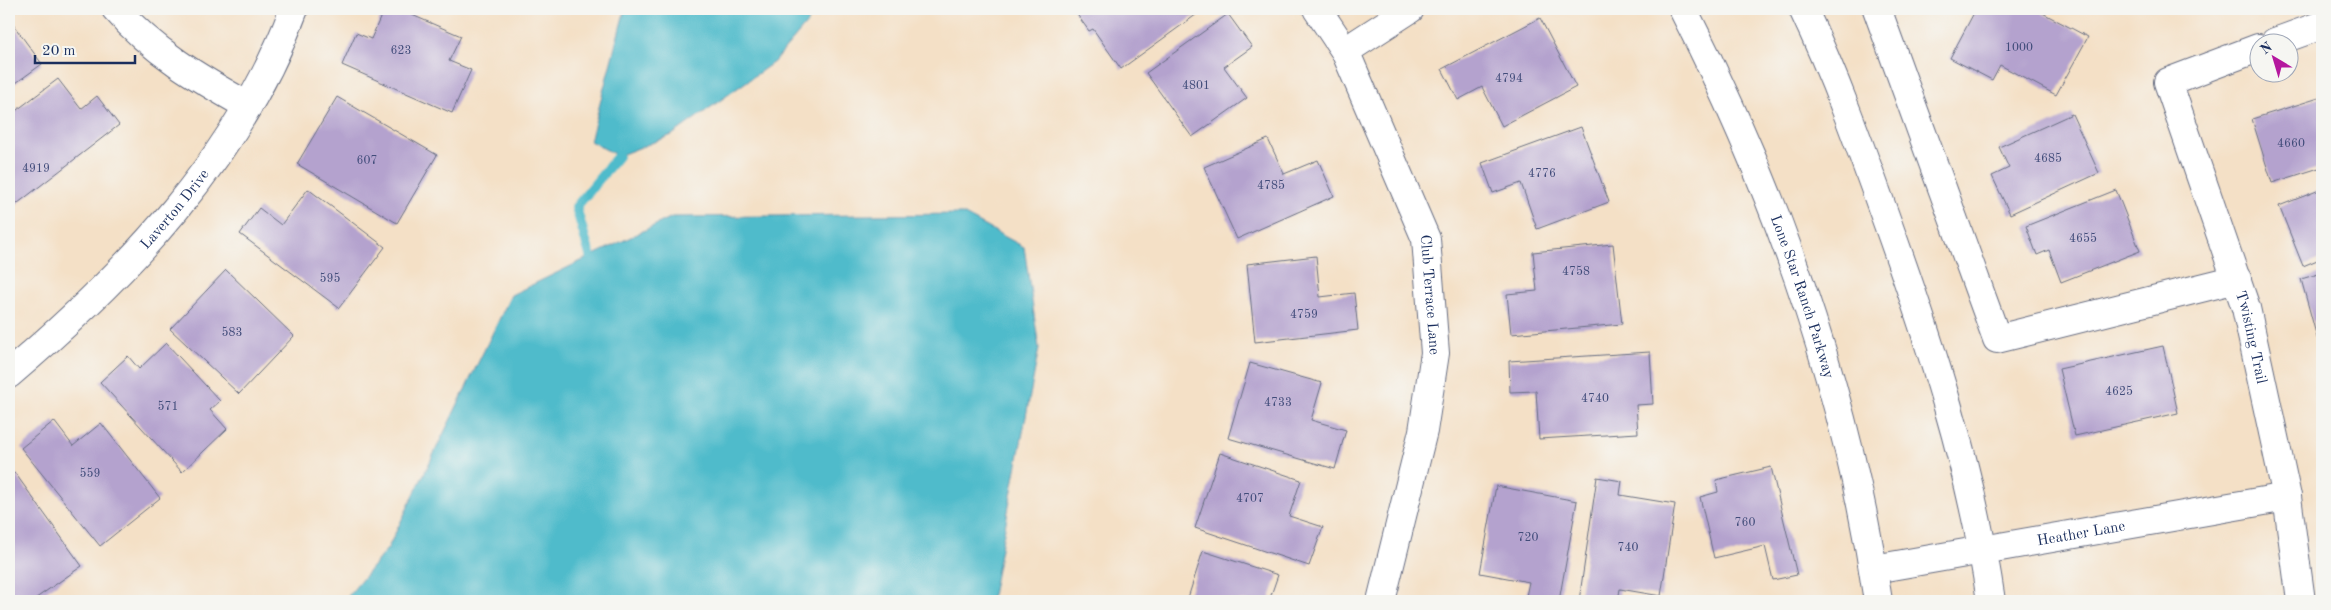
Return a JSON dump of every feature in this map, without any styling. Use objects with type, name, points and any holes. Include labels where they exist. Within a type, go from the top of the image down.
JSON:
[{"type":"street","points":[[116,9],[147,40],[176,63],[248,106]]},
{"type":"street","name":"Laverton Drive","points":[[9,374],[64,326],[159,230],[221,149],[248,106],[294,9]]},
{"type":"street","name":"Club Terrace Lane","points":[[1317,9],[1345,52],[1426,239],[1435,353],[1423,431],[1381,601]]},
{"type":"street","points":[[1345,52],[1410,9]]},
{"type":"street","name":"Lone Star Ranch Parkway","points":[[1683,9],[1718,77],[1785,245],[1814,324],[1842,421],[1874,569],[1878,601]]},
{"type":"street","points":[[1803,9],[1844,102],[1915,299],[1950,416],[1984,551],[1992,601]]},
{"type":"street","points":[[1877,9],[1997,339],[2237,279]]},
{"type":"street","points":[[2298,34],[2322,25]]},
{"type":"street","name":"Twisting Trail","points":[[2248,52],[2168,82],[2246,308],[2287,497],[2301,601]]},
{"type":"street","name":"Heather Lane","points":[[1874,569],[2287,497]]},
{"type":"water","points":[[625,9],[819,9],[774,62],[672,135],[618,156],[590,141]]},
{"type":"water","points":[[963,214],[1024,247],[1039,348],[991,601],[344,601],[388,548],[511,295],[672,217]]},
{"type":"building","points":[[384,9],[398,9],[461,36],[449,61],[471,70],[452,113],[342,65],[356,33],[371,39]]},
{"type":"building","points":[[1073,9],[1204,9],[1121,69],[1093,29],[1089,31]]},
{"type":"building","points":[[1976,9],[2035,9],[2088,37],[2056,95],[2000,65],[1992,80],[1950,58]]},
{"type":"building","points":[[1228,14],[1252,47],[1224,67],[1247,98],[1192,137],[1146,73]]},
{"type":"building","points":[[1540,18],[1576,87],[1502,126],[1482,87],[1458,100],[1442,69]]},
{"type":"building","points":[[9,19],[42,64],[9,88]]},
{"type":"building","points":[[58,79],[81,109],[97,96],[119,125],[9,210],[9,116]]},
{"type":"building","points":[[337,97],[437,155],[397,223],[297,164]]},
{"type":"building","points":[[2322,97],[2322,167],[2272,183],[2252,119]]},
{"type":"building","points":[[2072,114],[2099,173],[2010,214],[1992,176],[2009,168],[1999,147]]},
{"type":"building","points":[[1581,127],[1609,202],[1537,229],[1521,183],[1493,193],[1482,163]]},
{"type":"building","points":[[1268,139],[1284,174],[1318,160],[1334,196],[1237,239],[1204,167]]},
{"type":"building","points":[[308,189],[385,247],[339,308],[240,234],[259,208],[281,225]]},
{"type":"building","points":[[2322,189],[2322,258],[2303,266],[2279,206]]},
{"type":"building","points":[[2116,190],[2140,251],[2061,282],[2049,250],[2037,255],[2026,226]]},
{"type":"building","points":[[1613,244],[1622,324],[1511,334],[1507,294],[1537,291],[1533,252]]},
{"type":"building","points":[[1316,256],[1320,297],[1354,293],[1358,330],[1255,342],[1247,264]]},
{"type":"building","points":[[226,270],[294,336],[239,394],[170,329]]},
{"type":"building","points":[[2322,273],[2322,344],[2319,345],[2301,279]]},
{"type":"building","points":[[166,343],[220,401],[210,410],[227,429],[182,472],[100,382],[128,356],[139,369]]},
{"type":"building","points":[[2163,346],[2178,413],[2075,436],[2059,369]]},
{"type":"building","points":[[1650,352],[1653,404],[1636,405],[1638,433],[1539,439],[1536,391],[1510,392],[1509,361]]},
{"type":"building","points":[[1250,363],[1322,383],[1311,420],[1346,430],[1335,469],[1228,438]]},
{"type":"building","points":[[54,421],[73,446],[101,423],[160,498],[100,546],[21,448]]},
{"type":"building","points":[[1220,453],[1301,480],[1289,516],[1323,527],[1309,566],[1195,528]]},
{"type":"building","points":[[1771,467],[1797,575],[1773,580],[1765,546],[1714,558],[1700,497],[1718,492],[1716,480]]},
{"type":"building","points":[[15,473],[82,566],[32,601],[9,601],[9,477]]},
{"type":"building","points":[[1597,477],[1622,481],[1620,495],[1675,504],[1661,596],[1620,589],[1618,601],[1579,601]]},
{"type":"building","points":[[1496,486],[1577,501],[1559,601],[1525,601],[1529,582],[1480,573]]},
{"type":"building","points":[[1203,551],[1278,575],[1269,601],[1187,601]]},
{"type":"waterway","points":[[594,269],[576,207],[618,156]]}]
